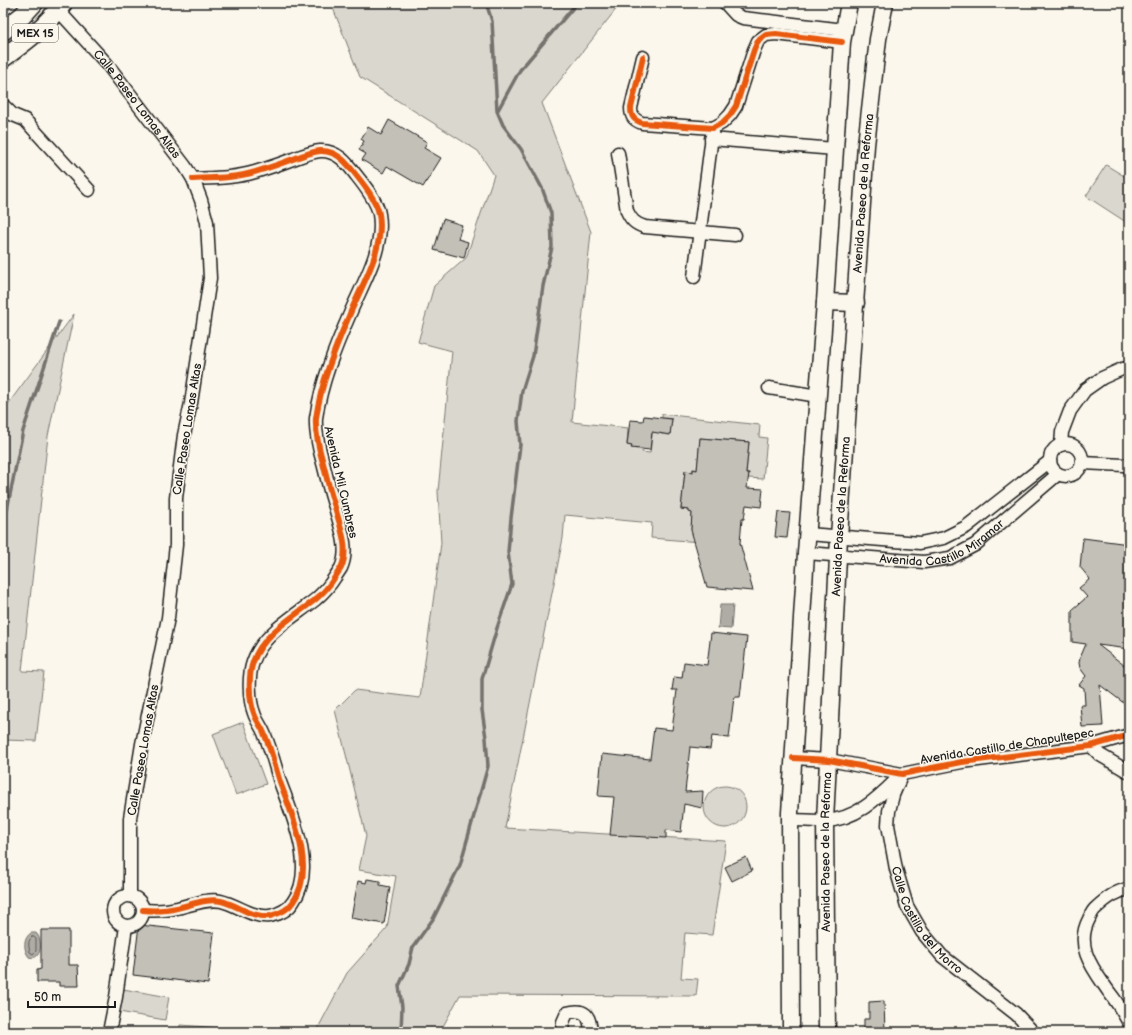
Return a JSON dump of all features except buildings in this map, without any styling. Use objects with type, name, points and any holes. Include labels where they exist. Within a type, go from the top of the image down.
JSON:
[{"type":"highway","name":"MEX 15","points":[[3,31],[22,16],[34,3]]},
{"type":"highway","name":"MEX 15","points":[[3,58],[40,28],[61,6]]},
{"type":"main road","points":[[791,1032],[790,820],[806,553],[843,36],[849,3]]},
{"type":"main road","name":"Avenida Paseo de la Reforma","points":[[827,1032],[825,821],[839,537],[866,145],[878,39],[885,3]]},
{"type":"main road","points":[[825,302],[856,303]]},
{"type":"street","points":[[725,3],[736,15],[742,18],[843,36]]},
{"type":"street","name":"Calle Paseo Lomas Altas","points":[[61,6],[107,64],[193,179],[207,222],[210,278],[191,403],[184,435],[176,498],[176,545],[168,618],[142,744],[130,818],[130,896]]},
{"type":"street","points":[[694,277],[712,134],[730,115],[736,106],[758,41],[766,35],[776,34],[843,36]]},
{"type":"street","points":[[643,57],[631,108],[631,115],[635,121],[712,134],[835,149]]},
{"type":"street","points":[[3,105],[13,115],[25,120],[89,190]]},
{"type":"street","name":"Avenida Mil Cumbres","points":[[143,910],[158,911],[201,902],[220,900],[248,912],[263,916],[272,916],[282,912],[292,904],[298,894],[303,867],[302,849],[264,733],[254,713],[249,685],[253,663],[263,644],[278,628],[318,598],[330,584],[341,567],[344,554],[343,534],[319,447],[316,424],[318,403],[331,360],[347,319],[373,262],[380,234],[379,211],[366,188],[346,162],[334,153],[321,151],[308,154],[251,173],[229,177],[193,179]]},
{"type":"street","points":[[618,153],[626,211],[630,219],[637,224],[645,227],[735,235]]},
{"type":"street","points":[[1061,445],[1062,432],[1070,411],[1085,390],[1102,378],[1122,369],[1129,368]]},
{"type":"street","points":[[770,388],[818,396]]},
{"type":"street","points":[[1067,444],[1073,446],[1078,450],[1081,456],[1082,462],[1079,469],[1074,474],[1069,476],[1058,474],[1052,469],[1050,461],[1052,452],[1061,445],[1067,444]]},
{"type":"street","name":"Avenida Castillo Miramar","points":[[808,534],[920,543],[944,538],[966,526],[1050,461]]},
{"type":"street","points":[[1082,462],[1129,466]]},
{"type":"street","name":"Avenida Castillo Miramar","points":[[806,553],[924,562],[950,558],[975,545],[1058,474]]},
{"type":"street","name":"Avenida Castillo de Chapultepec","points":[[794,758],[829,760],[902,774],[962,762],[1091,746],[1129,735]]},
{"type":"street","points":[[1091,746],[1100,755],[1129,772]]},
{"type":"street","points":[[790,820],[825,821],[848,816],[866,807],[902,774]]},
{"type":"street","name":"Calle Castillo del Morro","points":[[902,774],[892,800],[889,811],[888,825],[896,869],[907,906],[922,932],[942,956],[1016,1014],[1034,1032]]},
{"type":"street","points":[[1129,889],[1120,890],[1093,910],[1085,926],[1083,941],[1087,956],[1095,971],[1122,1010],[1129,1023]]},
{"type":"street","points":[[124,896],[130,896],[134,897],[140,902],[143,910],[142,917],[138,922],[133,925],[126,926],[116,921],[112,909],[118,899],[124,896]]},
{"type":"street","points":[[109,1032],[116,997],[126,926]]},
{"type":"street","points":[[562,1032],[563,1022],[567,1013],[579,1011],[584,1012],[587,1016],[590,1021],[592,1032]]},
{"type":"shaded area","points":[[3,3],[17,3],[3,15]]},
{"type":"shaded area","points":[[331,3],[621,3],[542,103],[591,232],[572,422],[628,428],[627,445],[637,449],[637,446],[643,447],[642,452],[650,453],[653,426],[661,434],[670,434],[672,419],[662,418],[662,414],[760,425],[759,437],[767,438],[763,479],[748,478],[749,473],[746,473],[749,442],[700,438],[697,470],[693,469],[693,472],[685,471],[681,509],[689,510],[689,512],[692,513],[691,530],[701,531],[700,542],[651,538],[652,523],[565,515],[563,538],[505,828],[726,841],[712,935],[685,933],[681,978],[698,979],[696,996],[460,995],[440,1032],[316,1032],[347,973],[387,928],[396,876],[359,870],[366,836],[335,710],[355,690],[420,698],[441,543],[438,491],[452,351],[418,342],[434,286],[466,258],[494,175],[478,151],[360,77]]},
{"type":"shaded area","points":[[1106,165],[1129,179],[1129,224],[1086,196]]},
{"type":"shaded area","points":[[74,314],[48,436],[22,671],[44,672],[36,741],[3,740],[3,411]]},
{"type":"shaded area","points":[[243,722],[266,784],[236,795],[213,734]]},
{"type":"shaded area","points":[[721,786],[729,786],[737,789],[743,795],[746,807],[743,819],[737,825],[729,828],[721,828],[713,825],[707,819],[704,811],[704,803],[707,795],[713,789]]},
{"type":"shaded area","points":[[123,989],[169,997],[165,1020],[119,1012]]},
{"type":"shaded area","points":[[180,1025],[235,1029],[235,1032],[179,1032]]},
{"type":"water","points":[[720,605],[733,605],[731,629],[718,628]]},
{"type":"water","points":[[31,933],[36,933],[40,940],[39,953],[33,958],[29,957],[25,948],[26,938]]},
{"type":"waterway","points":[[401,1032],[402,1007],[399,986],[409,964],[413,947],[433,919],[460,865],[488,766],[482,710],[482,679],[512,584],[508,552],[520,445],[518,421],[522,391],[533,356],[543,286],[552,247],[551,213],[542,188],[521,149],[503,125],[497,111],[492,21],[486,3]]},
{"type":"waterway","points":[[498,110],[520,70],[577,3]]},
{"type":"waterway","points":[[3,529],[23,431],[59,322]]},
{"type":"cycle path","points":[[643,57],[631,108],[632,116],[637,121],[642,123],[713,128],[722,123],[736,106],[754,50],[758,41],[766,35],[776,34],[842,42]]},
{"type":"cycle path","points":[[143,910],[168,910],[205,901],[216,900],[257,915],[270,916],[280,913],[289,907],[300,889],[303,874],[303,858],[300,842],[269,745],[252,708],[250,674],[253,662],[264,642],[280,626],[316,599],[329,586],[344,561],[345,553],[343,538],[319,447],[316,418],[321,392],[334,353],[376,253],[380,227],[378,209],[370,193],[353,170],[341,158],[326,151],[313,152],[247,174],[193,179]]},
{"type":"cycle path","points":[[793,758],[829,760],[902,774],[962,762],[1091,746],[1129,735]]}]
